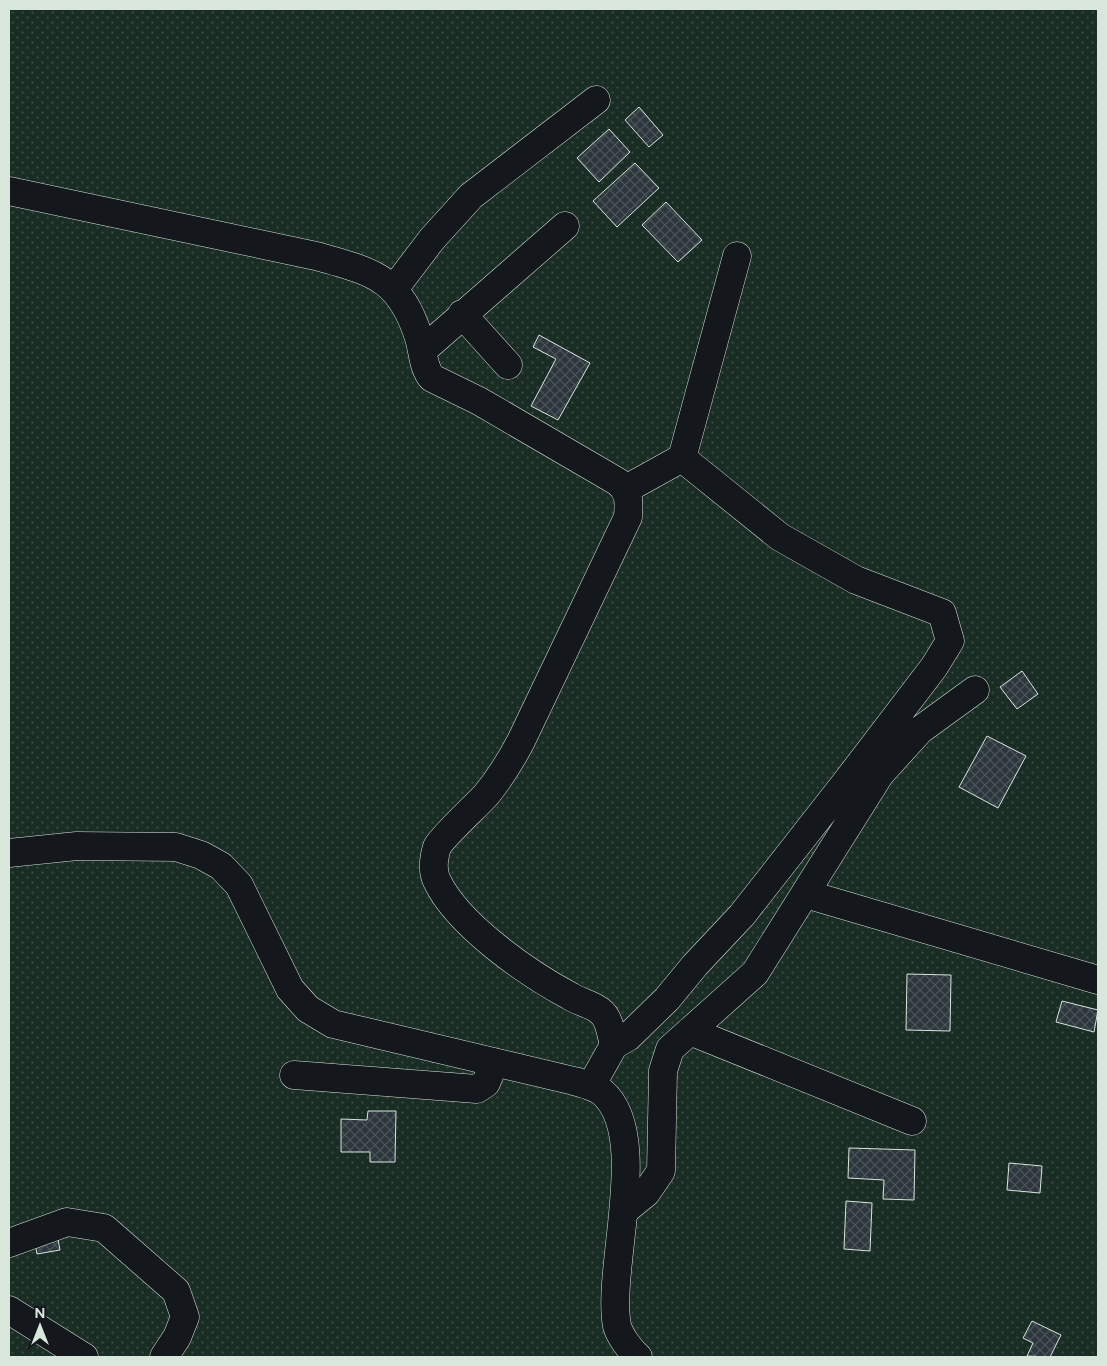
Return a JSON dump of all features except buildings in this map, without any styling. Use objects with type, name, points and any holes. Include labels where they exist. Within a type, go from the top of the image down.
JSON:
[{"type":"street","points":[[394,289],[432,239],[471,196],[596,100]]},
{"type":"street","points":[[9,191],[316,256],[361,269],[394,289],[406,306],[423,350],[427,372],[438,382],[479,401],[618,482],[626,489],[629,500],[628,517],[521,741],[506,769],[488,793],[442,840],[436,850],[434,866],[436,880],[466,921],[516,962],[570,996],[601,1011],[608,1021],[614,1046]]},
{"type":"street","points":[[423,350],[565,226]]},
{"type":"street","points":[[626,489],[682,458],[737,256]]},
{"type":"street","points":[[462,314],[508,365]]},
{"type":"street","points":[[591,1086],[614,1046],[628,1037],[667,999],[695,965],[742,915],[934,667],[950,641],[942,613],[856,580],[780,537],[682,458]]},
{"type":"street","points":[[624,1211],[646,1193],[662,1171],[663,1071],[670,1049],[755,973],[880,774],[920,730],[975,690]]},
{"type":"street","points":[[9,853],[77,846],[176,848],[201,855],[221,866],[239,885],[290,988],[308,1009],[333,1024],[591,1086],[602,1092],[618,1116],[625,1146],[624,1211],[616,1302],[618,1327],[633,1355]]},
{"type":"street","points":[[806,894],[1098,980]]},
{"type":"street","points":[[690,1032],[912,1121]]},
{"type":"street","points":[[294,1075],[477,1089],[486,1083],[494,1063]]},
{"type":"street","points":[[9,1243],[67,1222],[104,1228],[176,1291],[185,1317],[164,1357]]},
{"type":"street","points":[[9,1310],[84,1357]]},
{"type":"green space","points":[[9,9],[1098,9],[1098,1357],[9,1357]]}]
